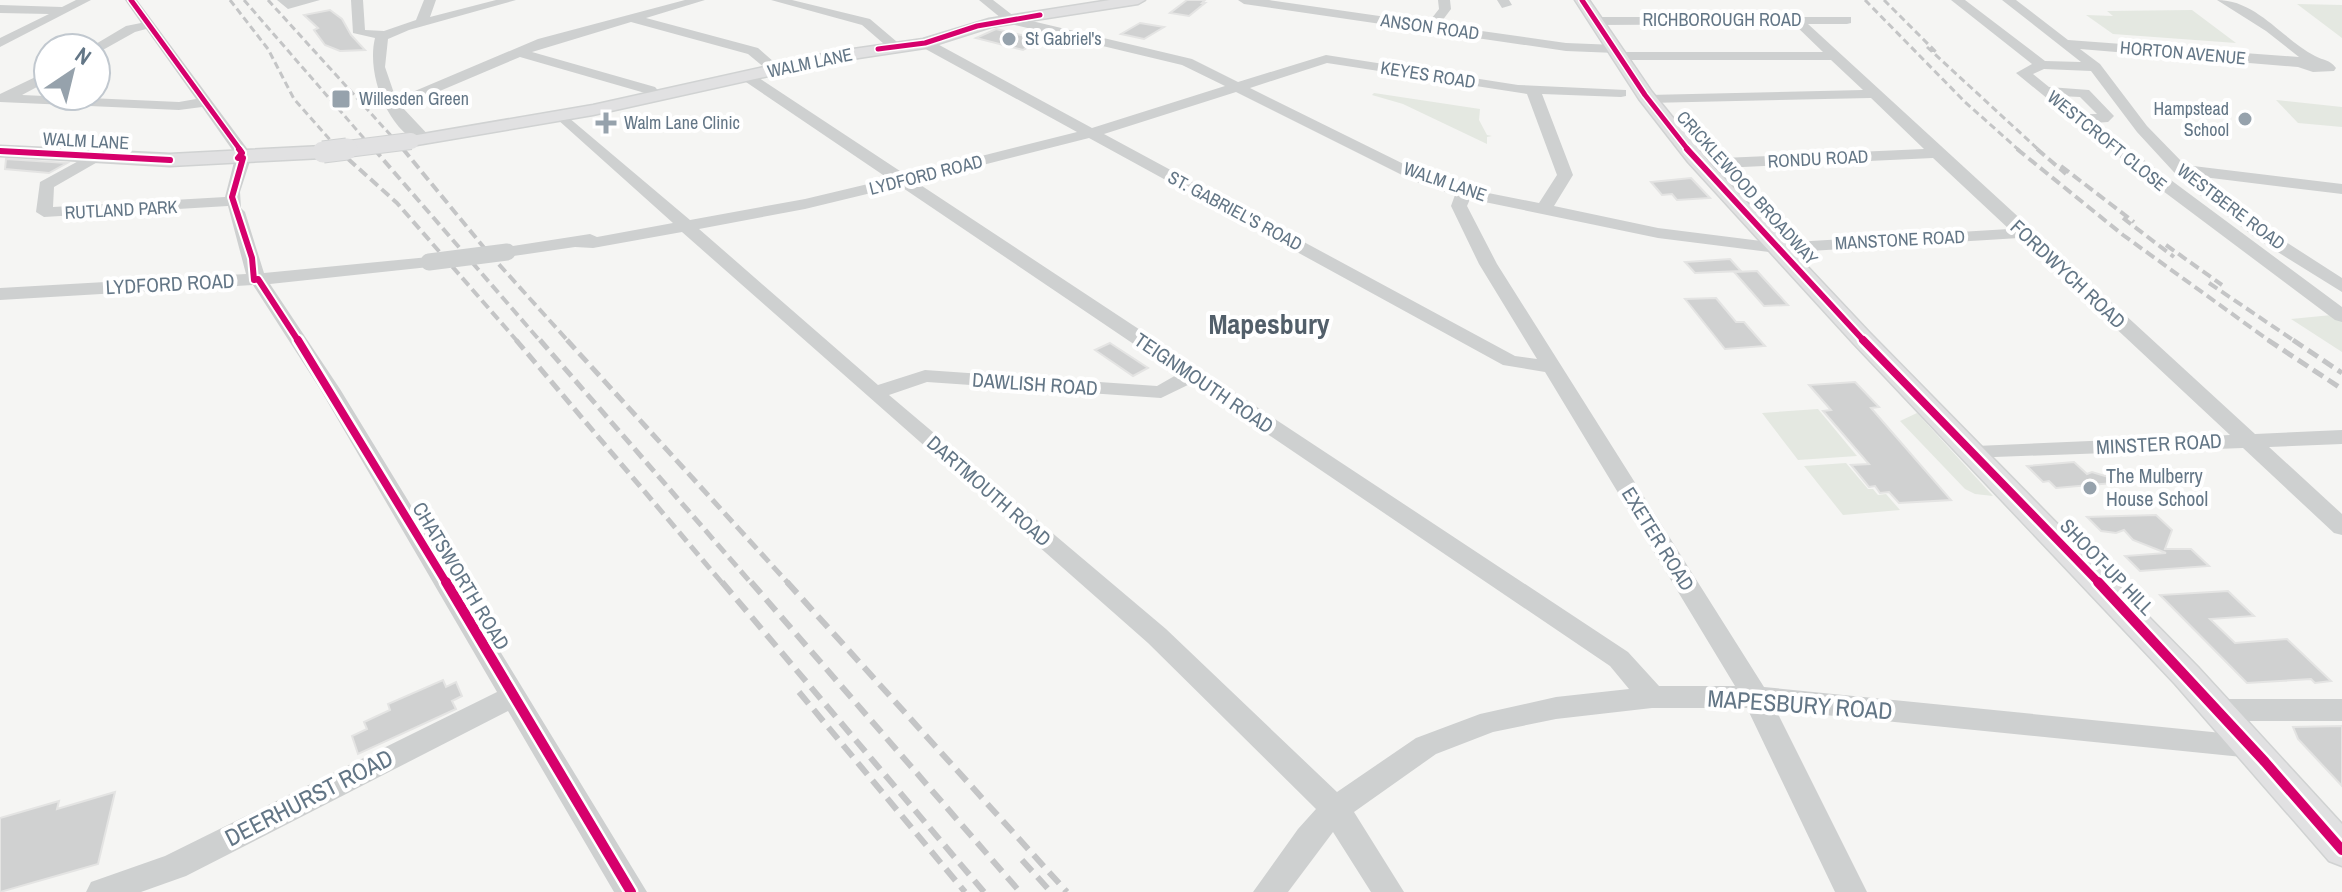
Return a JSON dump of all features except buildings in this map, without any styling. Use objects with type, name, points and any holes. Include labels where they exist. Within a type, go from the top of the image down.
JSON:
[{"type":"main road","points":[[1011,20],[1138,0]]},
{"type":"main road","name":"CRICKLEWOOD BROADWAY","points":[[1582,0],[1648,99],[1700,164],[1839,314]]},
{"type":"main road","name":"WALM LANE","points":[[0,151],[95,157],[241,158],[418,140],[562,116],[776,70],[925,43],[977,26],[1011,20]]},
{"type":"main road","name":"SHOOT-UP HILL","points":[[1839,314],[1976,453],[2219,710],[2342,850]]},
{"type":"street","points":[[0,43],[85,0]]},
{"type":"street","points":[[131,0],[242,153],[235,180],[235,206]]},
{"type":"street","points":[[283,0],[288,5],[314,0]]},
{"type":"street","points":[[357,0],[359,33],[385,35],[510,0]]},
{"type":"street","points":[[421,23],[430,0]]},
{"type":"street","points":[[392,106],[562,36],[699,0]]},
{"type":"street","points":[[777,0],[866,22],[896,47]]},
{"type":"street","points":[[985,0],[1011,20]]},
{"type":"street","name":"ANSON ROAD","points":[[1244,0],[1618,53],[1835,56]]},
{"type":"street","points":[[1431,27],[1445,9],[1444,0]]},
{"type":"street","name":"WESTCROFT CLOSE","points":[[1957,0],[2042,65]]},
{"type":"street","name":"WESTBERE ROAD","points":[[2008,0],[2095,67],[2142,129],[2179,169],[2245,221],[2342,286]]},
{"type":"street","name":"HORTON AVENUE","points":[[2067,44],[2305,61],[2271,28],[2223,0]]},
{"type":"street","points":[[0,9],[66,10]]},
{"type":"street","points":[[1977,15],[2023,16]]},
{"type":"street","name":"RICHBOROUGH ROAD","points":[[1597,21],[1810,17],[1847,20]]},
{"type":"street","name":"FORDWYCH ROAD","points":[[1810,17],[1835,56],[2342,527]]},
{"type":"street","points":[[632,19],[753,51],[776,70]]},
{"type":"street","name":"WALM LANE","points":[[1011,20],[1170,56],[1239,86],[1420,178],[1464,193],[1658,233],[1777,248]]},
{"type":"street","points":[[112,39],[131,29],[149,25]]},
{"type":"street","points":[[385,35],[379,47],[383,87],[392,106],[418,140]]},
{"type":"street","name":"ST. GABRIEL'S ROAD","points":[[925,43],[1510,361],[1549,367]]},
{"type":"street","points":[[522,53],[650,90],[656,96]]},
{"type":"street","name":"KEYES ROAD","points":[[1239,86],[1326,59],[1533,90],[1621,93]]},
{"type":"street","name":"WESTCROFT CLOSE","points":[[2095,67],[2042,65],[2023,73],[2139,169],[2342,316]]},
{"type":"street","name":"TEIGNMOUTH ROAD","points":[[748,77],[1619,659],[1652,697]]},
{"type":"street","points":[[3,98],[32,83]]},
{"type":"street","name":"LYDFORD ROAD","points":[[0,294],[256,280],[578,242],[593,243],[805,204],[901,181],[1091,133],[1239,86]]},
{"type":"street","points":[[1533,90],[1565,175],[1544,209]]},
{"type":"street","points":[[2044,91],[2084,93],[2107,116],[2103,119],[2077,118]]},
{"type":"street","points":[[1648,99],[1875,94]]},
{"type":"street","points":[[3,98],[179,106],[205,102]]},
{"type":"street","name":"DARTMOUTH ROAD","points":[[562,116],[1157,636],[1335,809],[1388,892]]},
{"type":"street","name":"RONDU ROAD","points":[[1700,164],[1937,153]]},
{"type":"street","name":"RUTLAND PARK","points":[[95,157],[46,185],[44,212],[216,204],[235,206]]},
{"type":"street","points":[[2179,169],[2342,189]]},
{"type":"street","points":[[2322,186],[2342,198]]},
{"type":"street","name":"EXETER ROAD","points":[[1464,193],[1459,206],[1488,264],[1756,697],[1851,892]]},
{"type":"street","name":"CHATSWORTH ROAD","points":[[235,206],[256,280],[330,389],[631,892]]},
{"type":"street","points":[[2209,220],[2245,221]]},
{"type":"street","name":"MANSTONE ROAD","points":[[1777,248],[2024,233]]},
{"type":"street","name":"DAWLISH ROAD","points":[[877,392],[925,376],[1161,392],[1192,375]]},
{"type":"street","name":"MINSTER ROAD","points":[[1976,453],[2342,437]]},
{"type":"street","name":"DEERHURST ROAD","points":[[102,892],[142,886],[175,866],[513,696]]},
{"type":"street","name":"MAPESBURY ROAD","points":[[1269,892],[1335,809],[1426,746],[1490,722],[1556,708],[1652,697],[1756,697],[2252,747]]},
{"type":"street","points":[[2219,710],[2342,710]]},
{"type":"shaded area","points":[[2297,4],[2342,5],[2342,38]]},
{"type":"shaded area","points":[[2192,10],[2236,43],[2113,34],[2086,15],[2113,16],[2107,11]]},
{"type":"shaded area","points":[[1372,95],[1480,109],[1479,120],[1487,135],[1492,136],[1487,137],[1487,144],[1403,104]]},
{"type":"shaded area","points":[[2276,100],[2342,107],[2342,127],[2298,123]]},
{"type":"shaded area","points":[[2342,314],[2342,352],[2291,319]]},
{"type":"shaded area","points":[[1818,409],[1857,456],[1798,460],[1762,413]]},
{"type":"shaded area","points":[[1917,413],[1993,496],[1975,494],[1965,489],[1900,421]]},
{"type":"shaded area","points":[[1846,463],[1868,489],[1873,489],[1878,495],[1886,494],[1900,510],[1843,515],[1804,466]]},
{"type":"railway","points":[[230,0],[268,49],[294,99],[340,151]]},
{"type":"railway","points":[[244,0],[375,151]]},
{"type":"railway","points":[[268,0],[405,151]]},
{"type":"railway","points":[[1865,0],[1965,102],[2020,151]]},
{"type":"railway","points":[[1884,0],[1937,53]]},
{"type":"railway","points":[[1927,47],[2040,151]]},
{"type":"railway","points":[[337,149],[397,203],[518,342]]},
{"type":"railway","points":[[374,149],[541,342]]},
{"type":"railway","points":[[403,149],[486,250],[569,342]]},
{"type":"railway","points":[[2017,149],[2123,235],[2271,342]]},
{"type":"railway","points":[[2037,149],[2066,174]]},
{"type":"railway","points":[[2061,166],[2134,222]]},
{"type":"railway","points":[[2123,218],[2174,257]]},
{"type":"railway","points":[[2166,245],[2222,285]]},
{"type":"railway","points":[[2209,283],[2296,342]]},
{"type":"railway","points":[[516,340],[723,584]]},
{"type":"railway","points":[[540,340],[752,584]]},
{"type":"railway","points":[[567,340],[789,584]]},
{"type":"railway","points":[[2293,340],[2342,373]]},
{"type":"railway","points":[[2271,342],[2342,389]]},
{"type":"railway","points":[[722,582],[984,892]]},
{"type":"railway","points":[[751,582],[1020,892]]},
{"type":"railway","points":[[787,582],[1067,892]]},
{"type":"railway","points":[[799,692],[965,892]]},
{"type":"railway","points":[[1022,860],[1051,892]]},
{"type":"cycle path","points":[[131,0],[242,153],[238,158],[243,158],[232,197],[252,258],[254,280],[258,279],[330,389],[631,892]]},
{"type":"cycle path","points":[[1582,0],[1645,95],[1702,166],[1861,338],[2186,675],[2342,850]]},
{"type":"cycle path","points":[[878,49],[925,43],[977,26],[1040,15]]},
{"type":"cycle path","points":[[0,151],[170,160]]},
{"type":"place","name":"St Gabriel's","points":[[1009,39]]},
{"type":"place","name":"Willesden Green","points":[[341,99]]},
{"type":"place","name":"Hampstead School","points":[[2245,119]]},
{"type":"place","name":"Walm Lane Clinic","points":[[606,123]]},
{"type":"place","name":"The Mulberry House School","points":[[2090,488]]},
{"type":"district","name":"Mapesbury","points":[[1269,324]]}]
